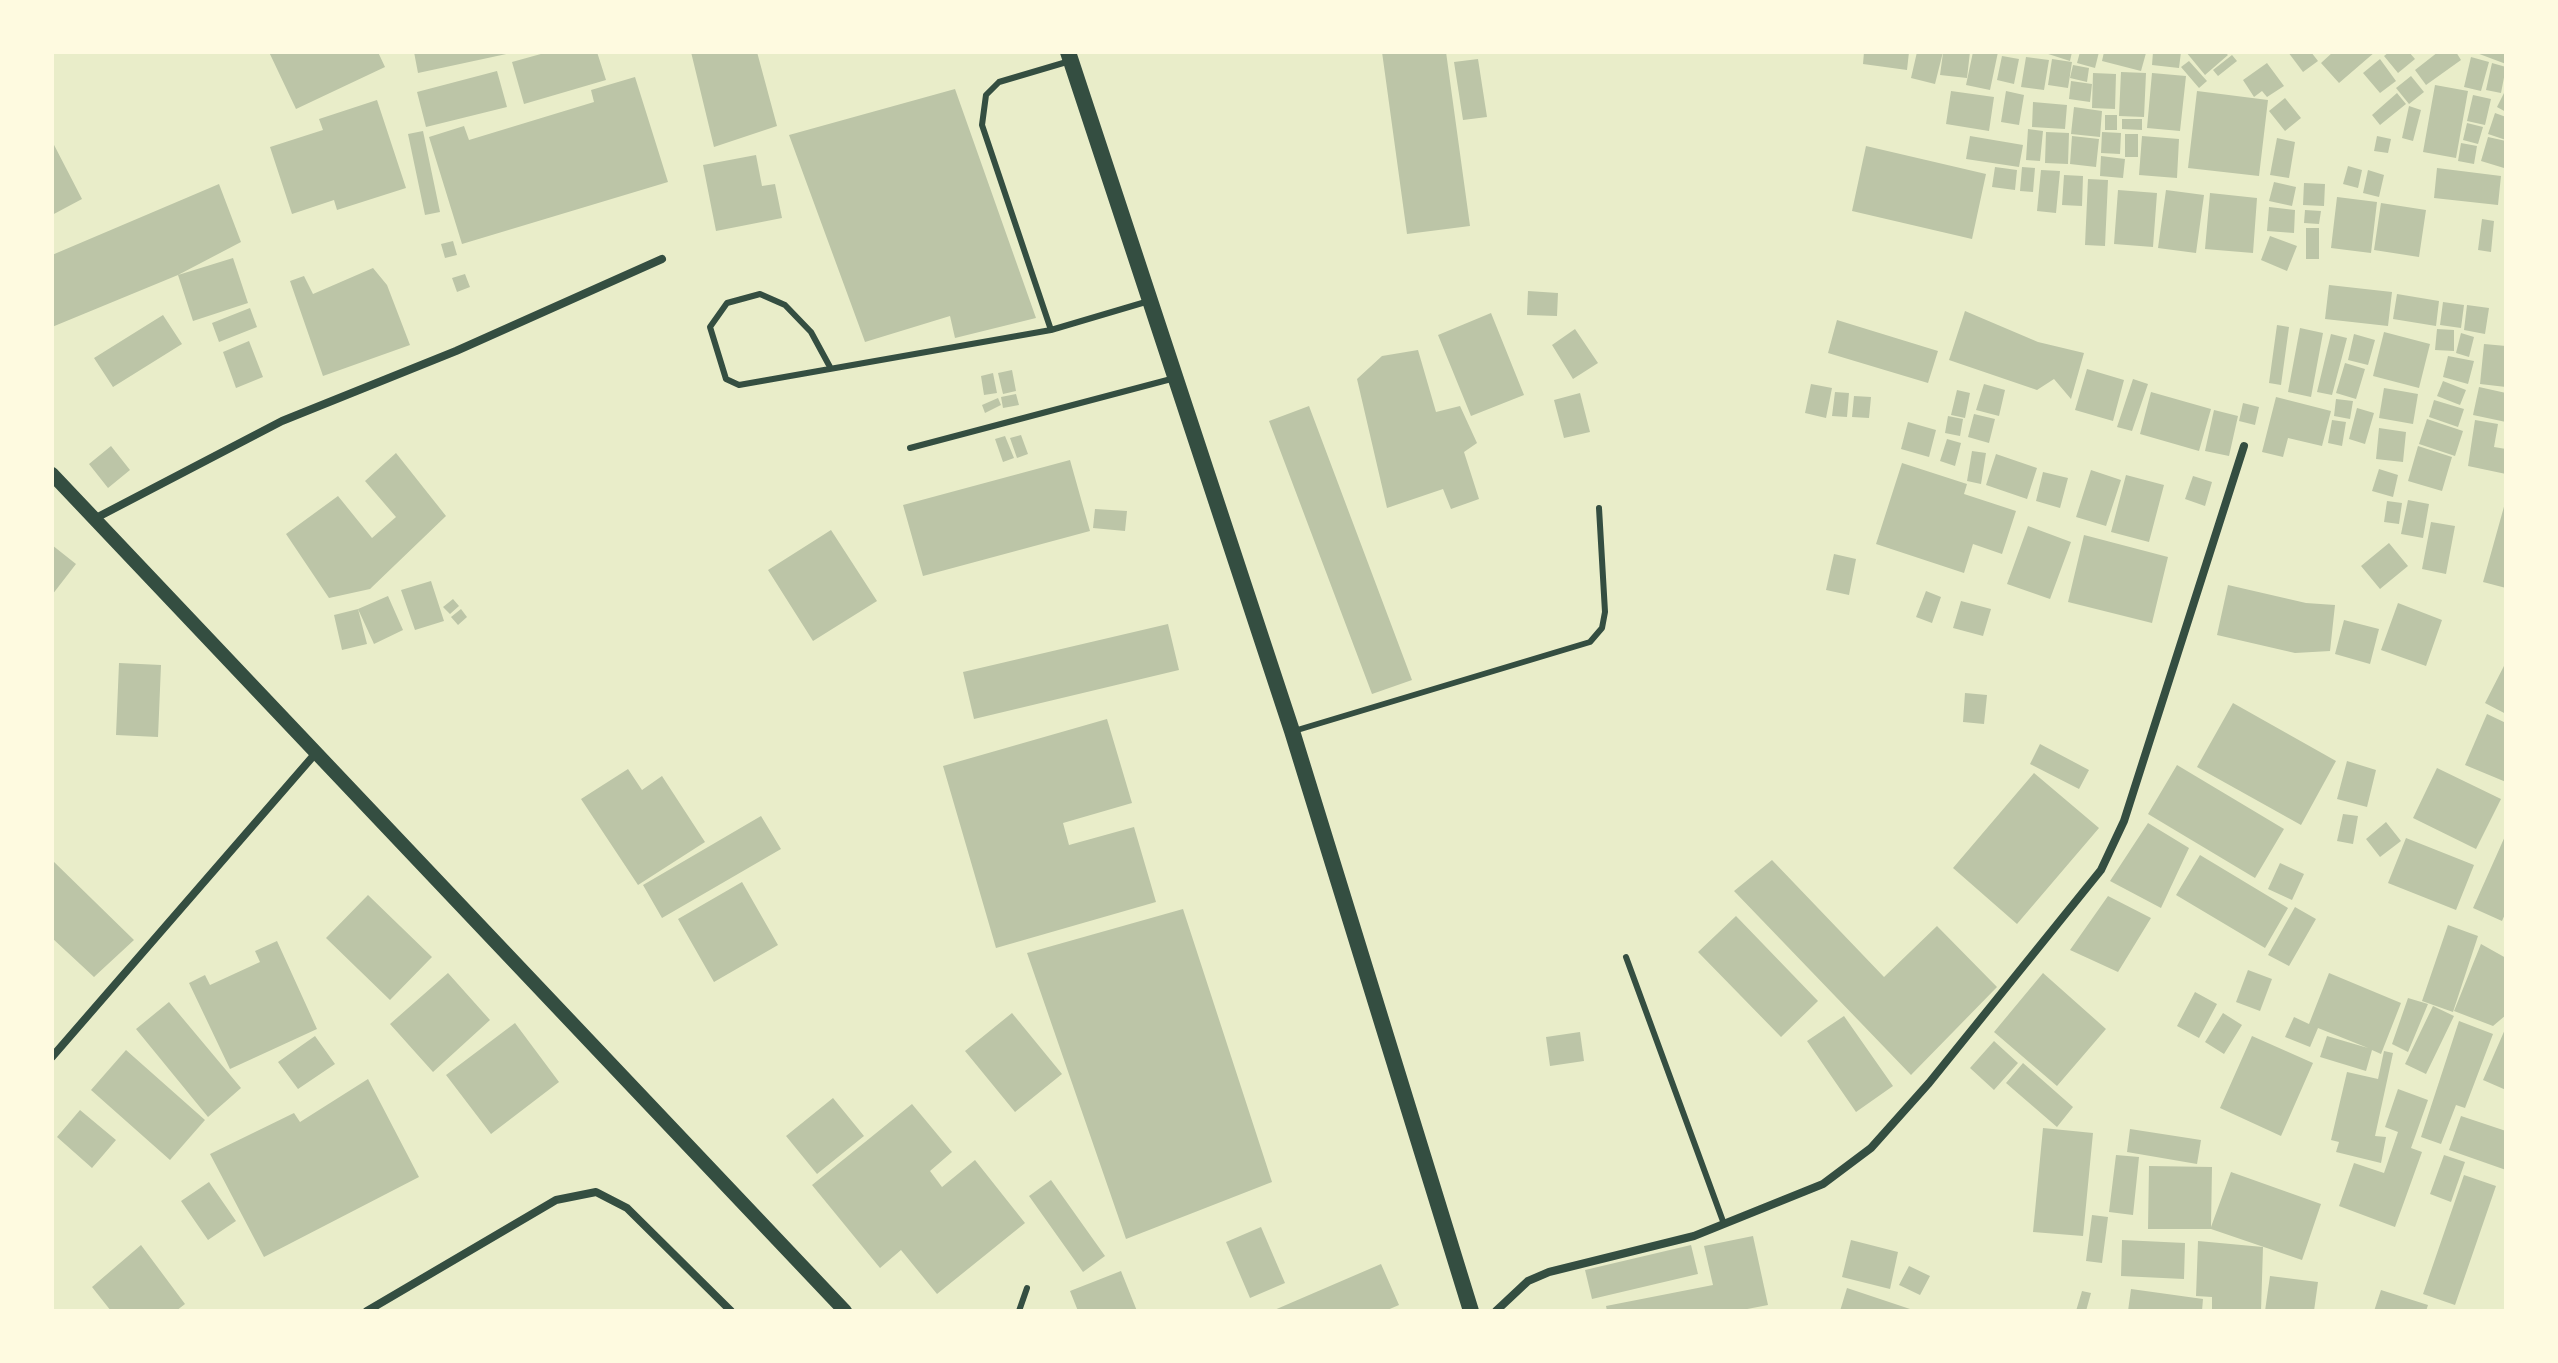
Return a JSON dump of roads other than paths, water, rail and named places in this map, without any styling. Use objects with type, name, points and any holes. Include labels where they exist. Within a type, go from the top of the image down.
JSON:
[{"type":"main road","points":[[1069,56],[1292,731],[1471,1311]]},
{"type":"street","points":[[94,519],[282,421],[456,351],[662,259]]},
{"type":"street","points":[[1496,1311],[1528,1281],[1549,1272],[1694,1236],[1823,1184],[1871,1148],[1929,1083],[2101,870],[2124,821],[2244,446]]},
{"type":"street","points":[[52,474],[845,1311]]},
{"type":"street","points":[[52,1057],[315,754]]},
{"type":"street","points":[[367,1311],[556,1200],[596,1192],[627,1208],[731,1311]]},
{"type":"lane","points":[[1051,330],[982,125],[986,95],[999,82],[1069,56]]},
{"type":"lane","points":[[830,367],[811,332],[785,305],[760,294],[727,303],[710,327],[726,379],[739,385],[1051,330],[1149,301]]},
{"type":"lane","points":[[910,448],[1175,378]]},
{"type":"lane","points":[[1292,731],[1590,642],[1602,628],[1605,612],[1599,508]]},
{"type":"lane","points":[[1626,957],[1724,1224]]},
{"type":"lane","points":[[1019,1311],[1027,1288]]}]
